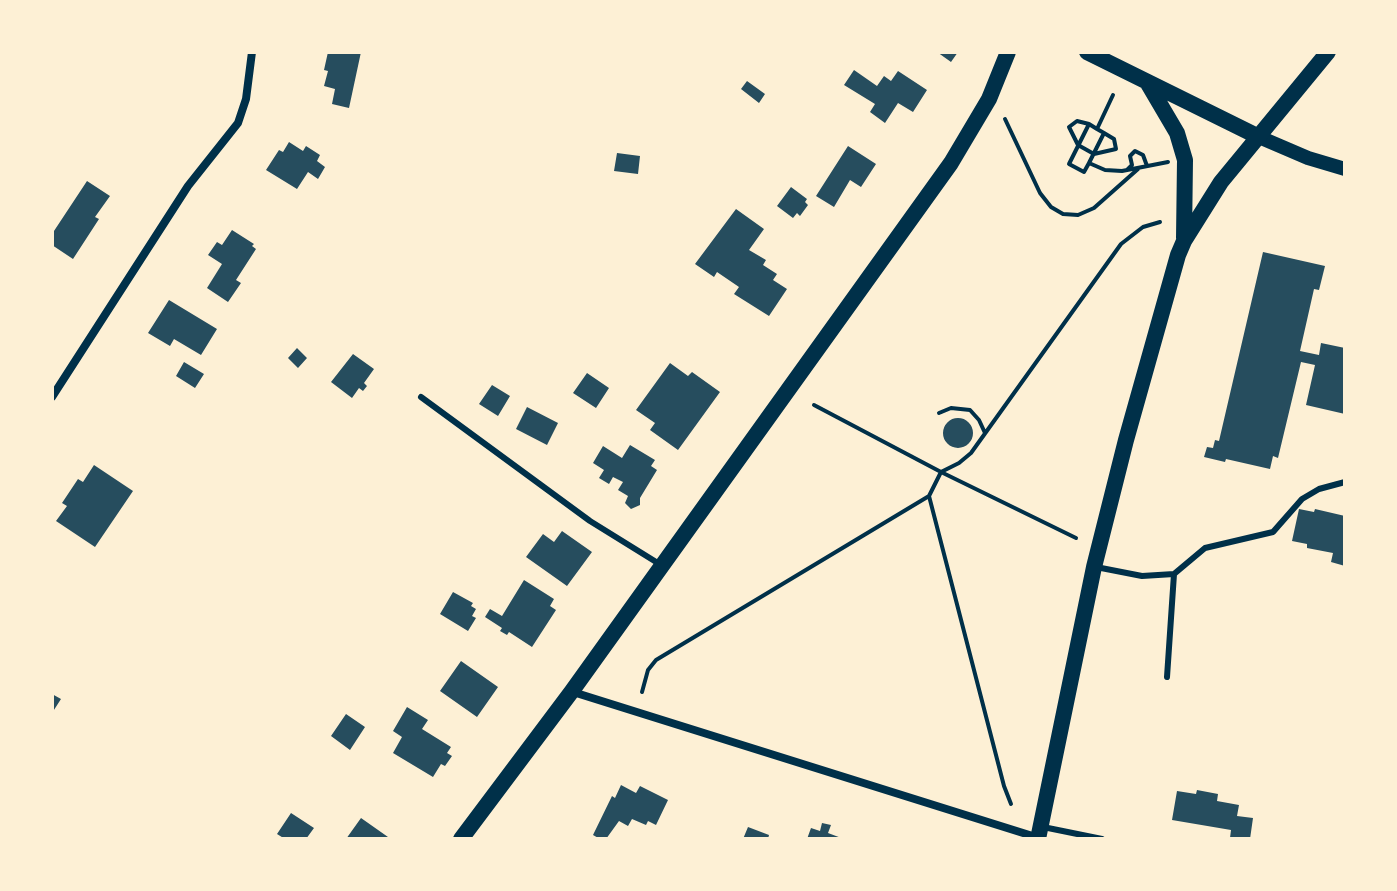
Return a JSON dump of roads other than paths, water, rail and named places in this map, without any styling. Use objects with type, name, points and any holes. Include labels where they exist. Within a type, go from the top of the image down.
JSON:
[{"type":"main road","points":[[461,839],[572,691],[951,163],[989,99],[1008,52]]},
{"type":"main road","points":[[1087,52],[1259,137]]},
{"type":"main road","points":[[1039,835],[1094,567],[1153,339],[1184,241],[1221,182],[1328,52]]},
{"type":"main road","points":[[1146,81],[1177,133],[1185,160],[1184,241]]},
{"type":"street","points":[[52,397],[188,186],[238,123],[246,99],[252,52]]},
{"type":"street","points":[[1259,137],[1308,158],[1345,169]]},
{"type":"street","points":[[572,691],[1039,835]]},
{"type":"lane","points":[[421,397],[590,521],[661,565]]},
{"type":"lane","points":[[1094,567],[1142,576],[1174,574],[1205,548],[1273,532],[1302,499],[1330,484],[1345,482]]},
{"type":"lane","points":[[1167,677],[1174,574]]},
{"type":"lane","points":[[1039,835],[1102,839]]}]
